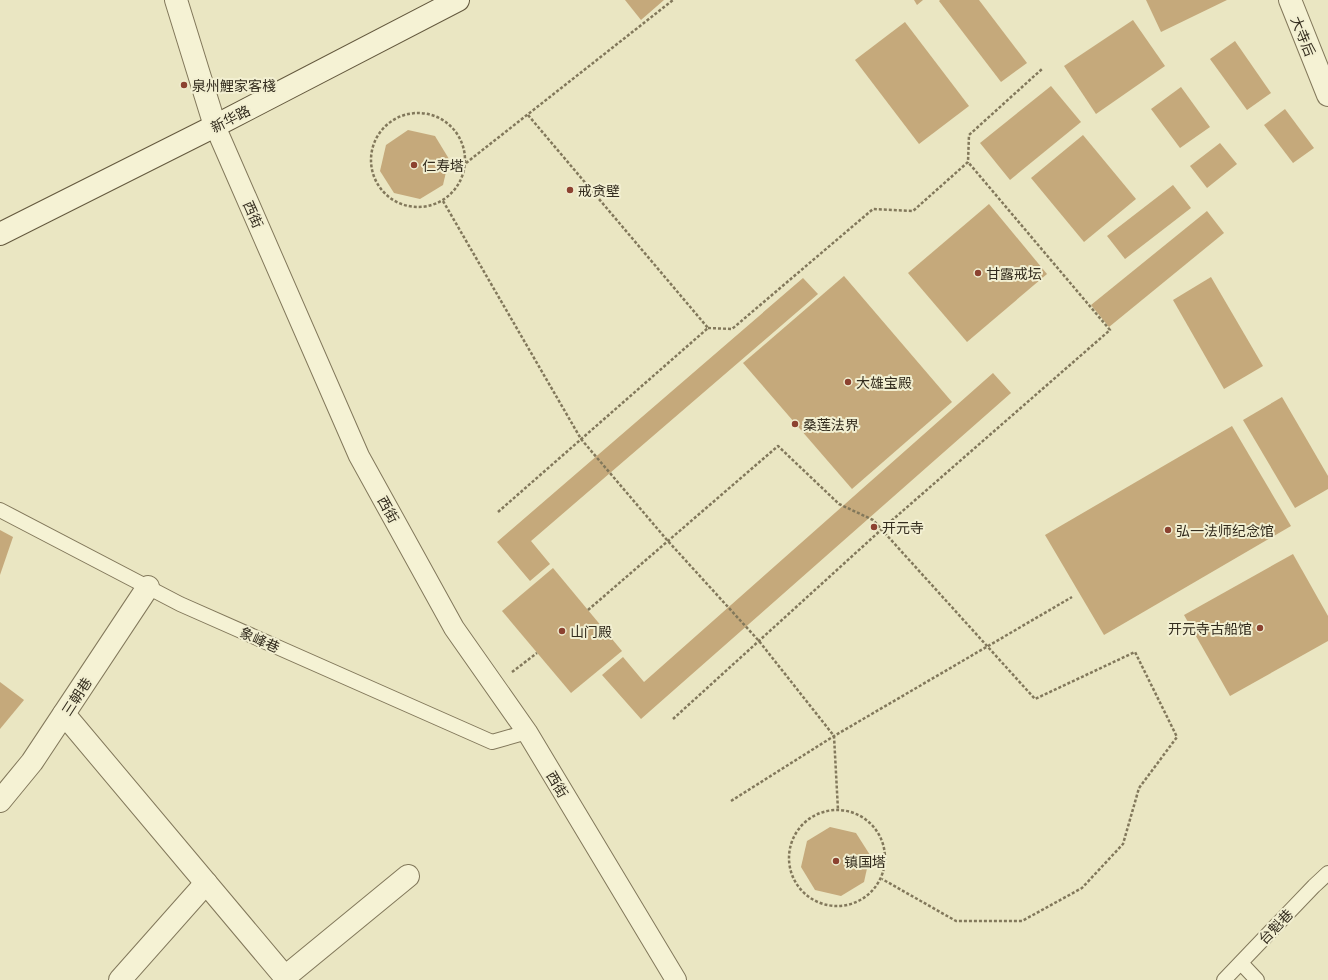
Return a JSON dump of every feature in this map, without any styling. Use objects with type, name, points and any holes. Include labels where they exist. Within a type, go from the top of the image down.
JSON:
[{"type":"street","name":"西街","points":[[176,0],[215,126],[359,456],[454,628],[527,732],[676,980]]},
{"type":"street","name":"新华路","points":[[0,234],[215,126],[458,0]]},
{"type":"street","name":"大寺后","points":[[1290,0],[1328,95]]},
{"type":"street","name":"三朝巷","points":[[0,801],[32,762],[148,587]]},
{"type":"street","points":[[64,714],[285,977],[408,876]]},
{"type":"street","points":[[120,980],[206,883]]},
{"type":"lane","name":"象峰巷","points":[[0,510],[187,607],[492,742],[527,732]]},
{"type":"lane","name":"台魁巷","points":[[1224,980],[1328,873]]},
{"type":"lane","points":[[1241,963],[1257,980]]},
{"type":"path","points":[[465,164],[673,0]]},
{"type":"path","points":[[673,719],[882,529],[1110,330],[968,162],[969,135],[1042,69]]},
{"type":"path","points":[[421,113],[436,116],[448,124],[458,135],[464,149],[465,164],[462,178],[455,191],[443,201],[430,206],[415,208],[400,205],[388,197],[378,186],[372,172],[371,157],[374,142],[381,130],[392,120],[406,114],[421,113]]},
{"type":"path","points":[[528,115],[708,328]]},
{"type":"path","points":[[498,512],[708,328],[732,329],[873,209],[913,211],[968,162]]},
{"type":"path","points":[[443,201],[580,439],[667,540],[759,641],[834,736],[838,810]]},
{"type":"path","points":[[588,610],[667,540],[778,446],[838,504],[873,520],[1035,699],[1135,652],[1177,737],[1139,788],[1123,844],[1082,888],[1022,921],[956,921],[882,879]]},
{"type":"path","points":[[731,801],[834,736],[1072,597]]},
{"type":"path","points":[[494,685],[536,653]]},
{"type":"path","points":[[838,810],[854,812],[868,820],[878,832],[885,847],[886,863],[882,879],[873,892],[860,902],[845,907],[824,905],[814,901],[801,891],[793,878],[789,862],[790,846],[797,831],[808,820],[822,812],[838,810]]},
{"type":"building","points":[[625,0],[664,0],[641,20]]},
{"type":"building","points":[[914,0],[923,0],[917,5]]},
{"type":"building","points":[[979,0],[1027,63],[1001,82],[939,1]]},
{"type":"building","points":[[1146,0],[1227,0],[1161,32]]},
{"type":"building","points":[[1133,20],[1165,66],[1096,114],[1064,66]]},
{"type":"building","points":[[905,22],[969,106],[919,144],[855,60]]},
{"type":"building","points":[[1235,41],[1271,93],[1247,110],[1210,59]]},
{"type":"building","points":[[1051,86],[1081,122],[1010,180],[980,143]]},
{"type":"building","points":[[1181,87],[1210,127],[1180,148],[1151,109]]},
{"type":"building","points":[[1285,109],[1314,148],[1293,163],[1264,125]]},
{"type":"building","name":"仁寿塔","points":[[408,130],[435,136],[449,159],[443,185],[420,199],[394,193],[380,171],[386,145]]},
{"type":"building","points":[[1083,135],[1136,199],[1084,242],[1031,178]]},
{"type":"building","points":[[1220,143],[1237,164],[1207,188],[1190,166]]},
{"type":"building","points":[[1173,185],[1191,208],[1125,259],[1107,236]]},
{"type":"building","name":"甘露戒坛","points":[[989,204],[1047,274],[967,342],[908,273]]},
{"type":"building","points":[[1207,211],[1224,233],[1109,327],[1091,305]]},
{"type":"building","name":"大雄宝殿","points":[[844,276],[952,402],[852,489],[743,363]]},
{"type":"building","points":[[1211,277],[1263,366],[1224,389],[1173,300]]},
{"type":"building","points":[[803,278],[818,294],[531,541],[550,564],[530,581],[497,542]]},
{"type":"building","points":[[993,373],[1011,393],[641,719],[602,675],[623,657],[644,682]]},
{"type":"building","points":[[1282,397],[1328,476],[1328,489],[1295,508],[1243,420]]},
{"type":"building","name":"弘一法师纪念馆","points":[[1232,426],[1291,526],[1104,635],[1045,535]]},
{"type":"building","points":[[0,530],[13,537],[0,575]]},
{"type":"building","name":"开元寺古船馆","points":[[1293,554],[1328,616],[1328,641],[1230,696],[1184,615]]},
{"type":"building","name":"山门殿","points":[[553,568],[622,651],[571,693],[502,611]]},
{"type":"building","points":[[0,682],[24,700],[0,729]]},
{"type":"building","name":"镇国塔","points":[[830,827],[856,833],[870,855],[864,882],[841,896],[815,890],[801,867],[807,841]]},
{"type":"place","name":"泉州鯉家客棧","points":[[184,85]]},
{"type":"place","name":"仁寿塔","points":[[414,165]]},
{"type":"place","name":"戒贪壁","points":[[570,190]]},
{"type":"place","name":"甘露戒坛","points":[[978,273]]},
{"type":"place","name":"大雄宝殿","points":[[848,382]]},
{"type":"place","name":"桑莲法界","points":[[795,424]]},
{"type":"place","name":"开元寺","points":[[874,527]]},
{"type":"place","name":"弘一法师纪念馆","points":[[1168,530]]},
{"type":"place","name":"开元寺古船馆","points":[[1260,628]]},
{"type":"place","name":"山门殿","points":[[562,631]]},
{"type":"place","name":"镇国塔","points":[[836,861]]}]
